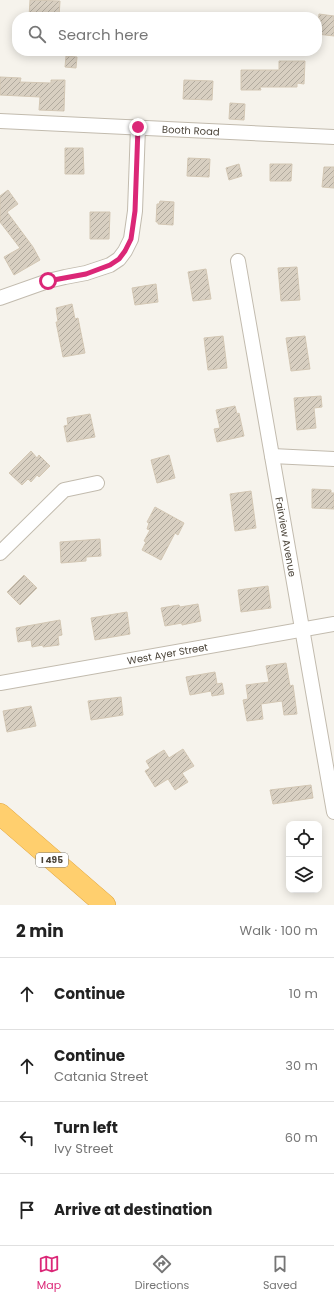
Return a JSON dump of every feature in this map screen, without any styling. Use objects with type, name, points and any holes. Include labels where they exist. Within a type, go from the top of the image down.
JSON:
[{"type":"highway","name":"I 495","points":[[0,814],[105,905]]},
{"type":"street","name":"Booth Road","points":[[0,121],[334,137]]},
{"type":"street","points":[[0,298],[48,281],[86,274],[110,265],[119,259],[131,239],[135,211],[138,127]]},
{"type":"street","name":"Fairview Avenue","points":[[238,261],[334,812]]},
{"type":"street","points":[[272,456],[334,459]]},
{"type":"street","points":[[0,553],[64,490],[97,483]]},
{"type":"street","name":"West Ayer Street","points":[[0,683],[334,624]]},
{"type":"street","points":[[320,731],[334,735]]},
{"type":"building","points":[[30,0],[60,1],[59,12],[29,12]]},
{"type":"building","points":[[322,14],[334,16],[334,36],[322,35]]},
{"type":"building","points":[[66,56],[77,57],[76,68],[65,67]]},
{"type":"building","points":[[279,61],[305,61],[304,84],[297,83],[297,87],[260,87],[261,90],[241,90],[241,70],[279,70]]},
{"type":"building","points":[[0,77],[21,78],[20,82],[51,83],[51,80],[65,80],[64,111],[39,110],[40,97],[0,95]]},
{"type":"building","points":[[184,80],[213,81],[212,100],[183,99]]},
{"type":"building","points":[[230,103],[245,104],[244,120],[229,119]]},
{"type":"building","points":[[65,148],[83,148],[84,174],[65,174]]},
{"type":"building","points":[[188,158],[210,159],[209,177],[187,176]]},
{"type":"building","points":[[239,164],[242,176],[229,180],[226,168]]},
{"type":"building","points":[[270,164],[292,164],[291,181],[270,181]]},
{"type":"building","points":[[324,167],[334,167],[334,188],[322,187]]},
{"type":"building","points":[[8,190],[18,204],[7,212],[33,247],[40,260],[14,275],[4,257],[20,248],[0,222],[0,196]]},
{"type":"building","points":[[160,201],[174,202],[173,225],[158,224],[158,222],[156,222],[157,204],[159,204]]},
{"type":"building","points":[[90,212],[110,212],[109,239],[90,239]]},
{"type":"building","points":[[297,267],[300,300],[281,301],[278,268]]},
{"type":"building","points":[[206,269],[211,299],[193,301],[188,272]]},
{"type":"building","points":[[156,284],[158,302],[135,305],[132,288]]},
{"type":"building","points":[[72,304],[75,319],[78,318],[85,353],[63,357],[56,322],[58,322],[56,308]]},
{"type":"building","points":[[223,336],[227,368],[208,370],[204,338]]},
{"type":"building","points":[[305,336],[310,369],[291,371],[286,338]]},
{"type":"building","points":[[321,396],[322,407],[314,408],[316,428],[297,430],[294,398]]},
{"type":"building","points":[[235,406],[237,414],[239,413],[244,436],[217,442],[214,429],[220,428],[216,410]]},
{"type":"building","points":[[90,414],[95,437],[67,442],[64,426],[68,425],[67,418]]},
{"type":"building","points":[[31,451],[37,458],[39,455],[50,466],[39,477],[37,475],[31,482],[28,479],[22,485],[9,473]]},
{"type":"building","points":[[169,455],[175,478],[157,483],[151,460]]},
{"type":"building","points":[[312,489],[331,490],[331,493],[334,493],[334,509],[312,508]]},
{"type":"building","points":[[251,491],[256,528],[235,531],[230,494]]},
{"type":"building","points":[[155,507],[184,523],[178,535],[175,533],[161,560],[142,550],[146,542],[144,541],[150,530],[147,529],[149,523],[147,522]]},
{"type":"building","points":[[100,539],[101,556],[86,557],[86,561],[61,563],[60,542]]},
{"type":"building","points":[[24,575],[37,588],[20,605],[7,592]]},
{"type":"building","points":[[268,586],[271,608],[241,612],[238,590]]},
{"type":"building","points":[[198,604],[201,621],[182,625],[182,623],[165,626],[161,608]]},
{"type":"building","points":[[127,612],[130,634],[95,640],[91,618]]},
{"type":"building","points":[[60,620],[62,635],[58,636],[59,645],[32,647],[31,640],[18,642],[16,628]]},
{"type":"building","points":[[286,663],[290,686],[293,685],[297,714],[284,715],[282,701],[261,704],[263,719],[247,721],[243,700],[248,699],[246,685],[269,682],[266,666]]},
{"type":"building","points":[[215,672],[217,684],[222,683],[224,694],[212,696],[211,691],[190,695],[186,677]]},
{"type":"building","points":[[121,697],[123,715],[91,720],[88,701]]},
{"type":"building","points":[[31,706],[36,726],[7,732],[3,711]]},
{"type":"building","points":[[183,749],[194,766],[182,773],[188,782],[175,790],[168,779],[155,787],[145,771],[150,768],[146,761],[164,750],[169,758]]},
{"type":"building","points":[[311,785],[313,798],[273,804],[270,790]]},
{"type":"route","points":[[48,281],[86,274],[110,265],[119,259],[125,251],[131,239],[135,211],[138,127]]}]
